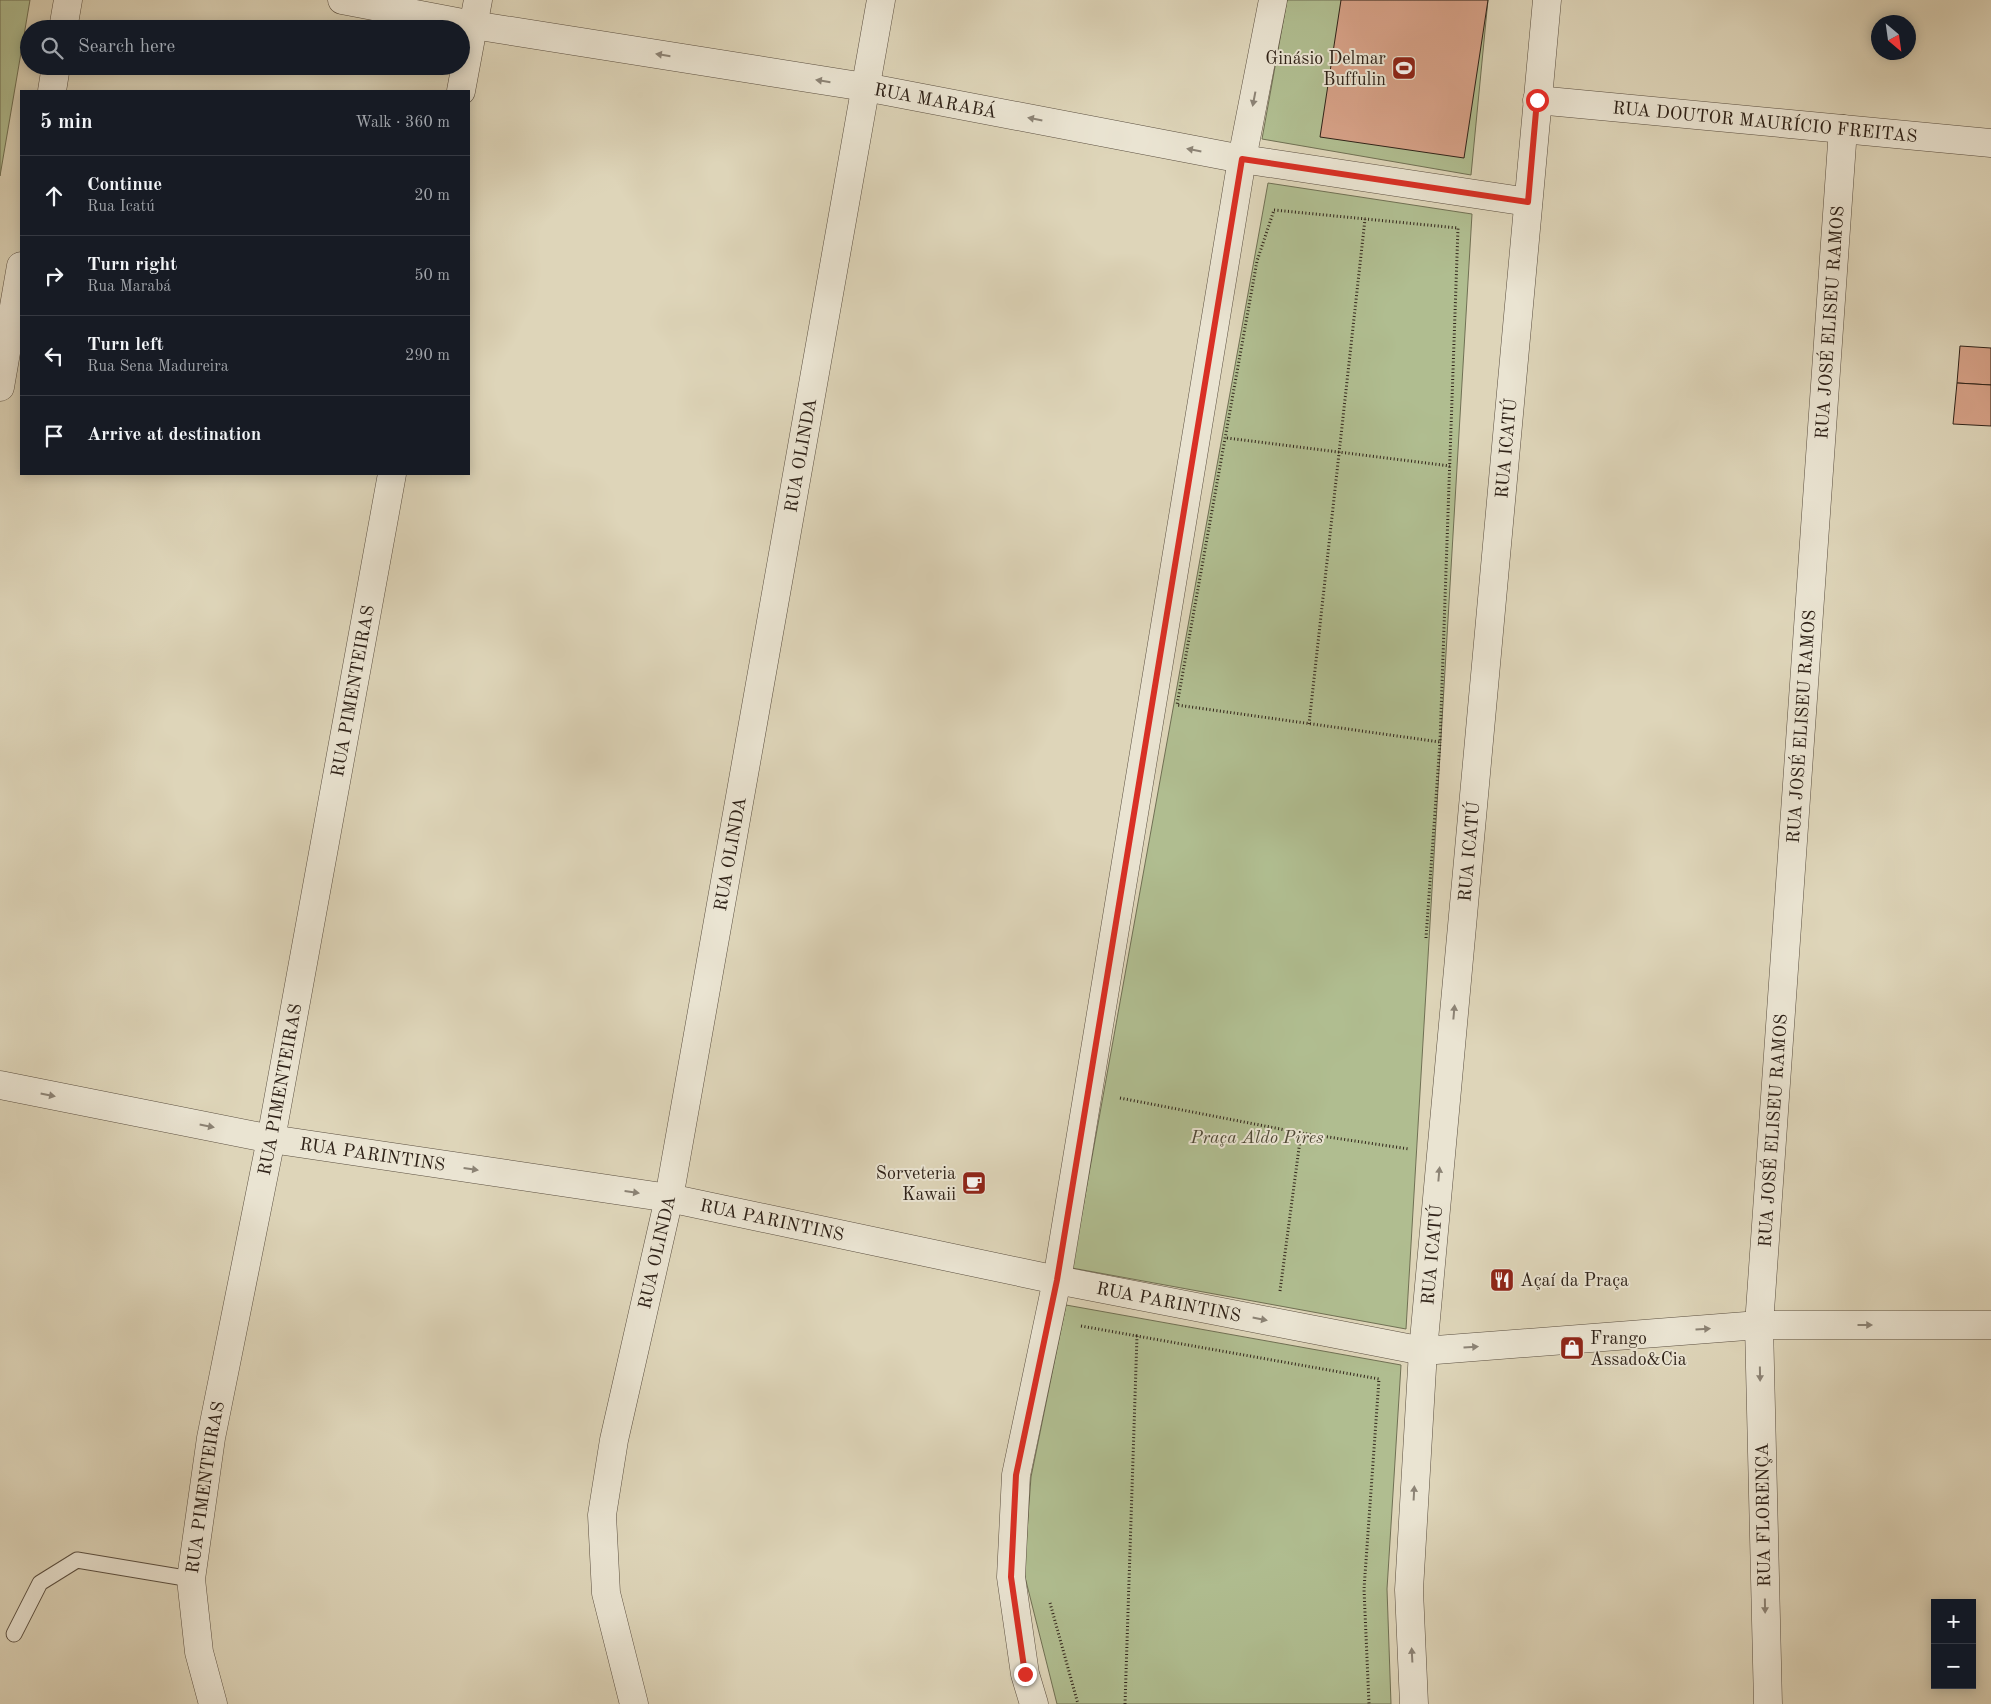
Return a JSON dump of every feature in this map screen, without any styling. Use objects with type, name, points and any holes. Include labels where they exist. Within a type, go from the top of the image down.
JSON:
[{"type":"street","points":[[65,20],[68,0]]},
{"type":"street","name":"RUA MARABÁ","points":[[342,0],[476,12],[1242,159],[1528,202]]},
{"type":"street","name":"RUA OLINDA","points":[[634,1704],[606,1593],[602,1515],[614,1440],[669,1198],[881,0]]},
{"type":"street","points":[[1034,1704],[1025,1674],[1011,1577],[1016,1475],[1057,1280],[1242,159],[1272,0]]},
{"type":"street","name":"RUA ICATÚ","points":[[1414,1704],[1409,1590],[1422,1351],[1547,0]]},
{"type":"street","points":[[470,44],[476,12]]},
{"type":"street","points":[[52,90],[55,75]]},
{"type":"street","points":[[461,90],[464,75]]},
{"type":"street","name":"RUA DOUTOR MAURÍCIO FREITAS","points":[[1537,100],[1991,143]]},
{"type":"street","name":"RUA JOSÉ ELISEU RAMOS","points":[[1759,1325],[1843,129]]},
{"type":"street","points":[[0,387],[20,272]]},
{"type":"street","name":"RUA PIMENTEIRAS","points":[[213,1704],[199,1652],[191,1580],[211,1438],[271,1139],[392,475]]},
{"type":"street","name":"RUA PARINTINS","points":[[0,1085],[271,1139],[669,1198],[1057,1280],[1422,1351],[1759,1325],[1991,1325]]},
{"type":"street","name":"RUA FLORENÇA","points":[[1759,1325],[1768,1704]]},
{"type":"lane","points":[[14,1634],[40,1583],[77,1560],[191,1580]]},
{"type":"path","points":[[1175,715],[1256,261],[1274,210],[1458,228],[1440,742],[1426,940]]},
{"type":"path","points":[[1309,724],[1365,219]]},
{"type":"path","points":[[1225,438],[1450,466]]},
{"type":"path","points":[[1177,705],[1440,742]]},
{"type":"path","points":[[1114,1096],[1301,1133],[1410,1149],[1409,1158]]},
{"type":"path","points":[[1288,1295],[1279,1294],[1301,1133]]},
{"type":"path","points":[[1072,1324],[1379,1378],[1364,1589],[1368,1704]]},
{"type":"path","points":[[1125,1704],[1137,1336]]},
{"type":"path","points":[[1049,1602],[1078,1704]]},
{"type":"green space","points":[[0,0],[30,0],[27,20],[20,20],[20,59],[0,176]]},
{"type":"green space","name":"Ginásio Delmar Buffulin","points":[[1287,0],[1488,0],[1471,175],[1262,139]]},
{"type":"green space","name":"Praça Aldo Pires","points":[[1268,183],[1472,214],[1406,1329],[1072,1268]]},
{"type":"green space","points":[[1066,1305],[1401,1365],[1387,1589],[1391,1704],[1057,1704],[1024,1573],[1031,1477]]},
{"type":"building","name":"Ginásio Delmar Buffulin","points":[[1341,0],[1488,0],[1464,158],[1320,137]]},
{"type":"building","points":[[1960,346],[1991,348],[1991,385],[1957,383]]},
{"type":"building","points":[[1957,383],[1991,385],[1991,426],[1953,424]]},
{"type":"place","name":"Ginásio Delmar Buffulin","points":[[1404,68]]},
{"type":"place","name":"Sorveteria Kawaii","points":[[974,1183]]},
{"type":"place","name":"Açaí da Praça","points":[[1502,1280]]},
{"type":"place","name":"Frango Assado&Cia","points":[[1572,1348]]},
{"type":"route","points":[[1025,1674],[1011,1577],[1016,1475],[1057,1280],[1242,159],[1528,202],[1537,100]]}]
